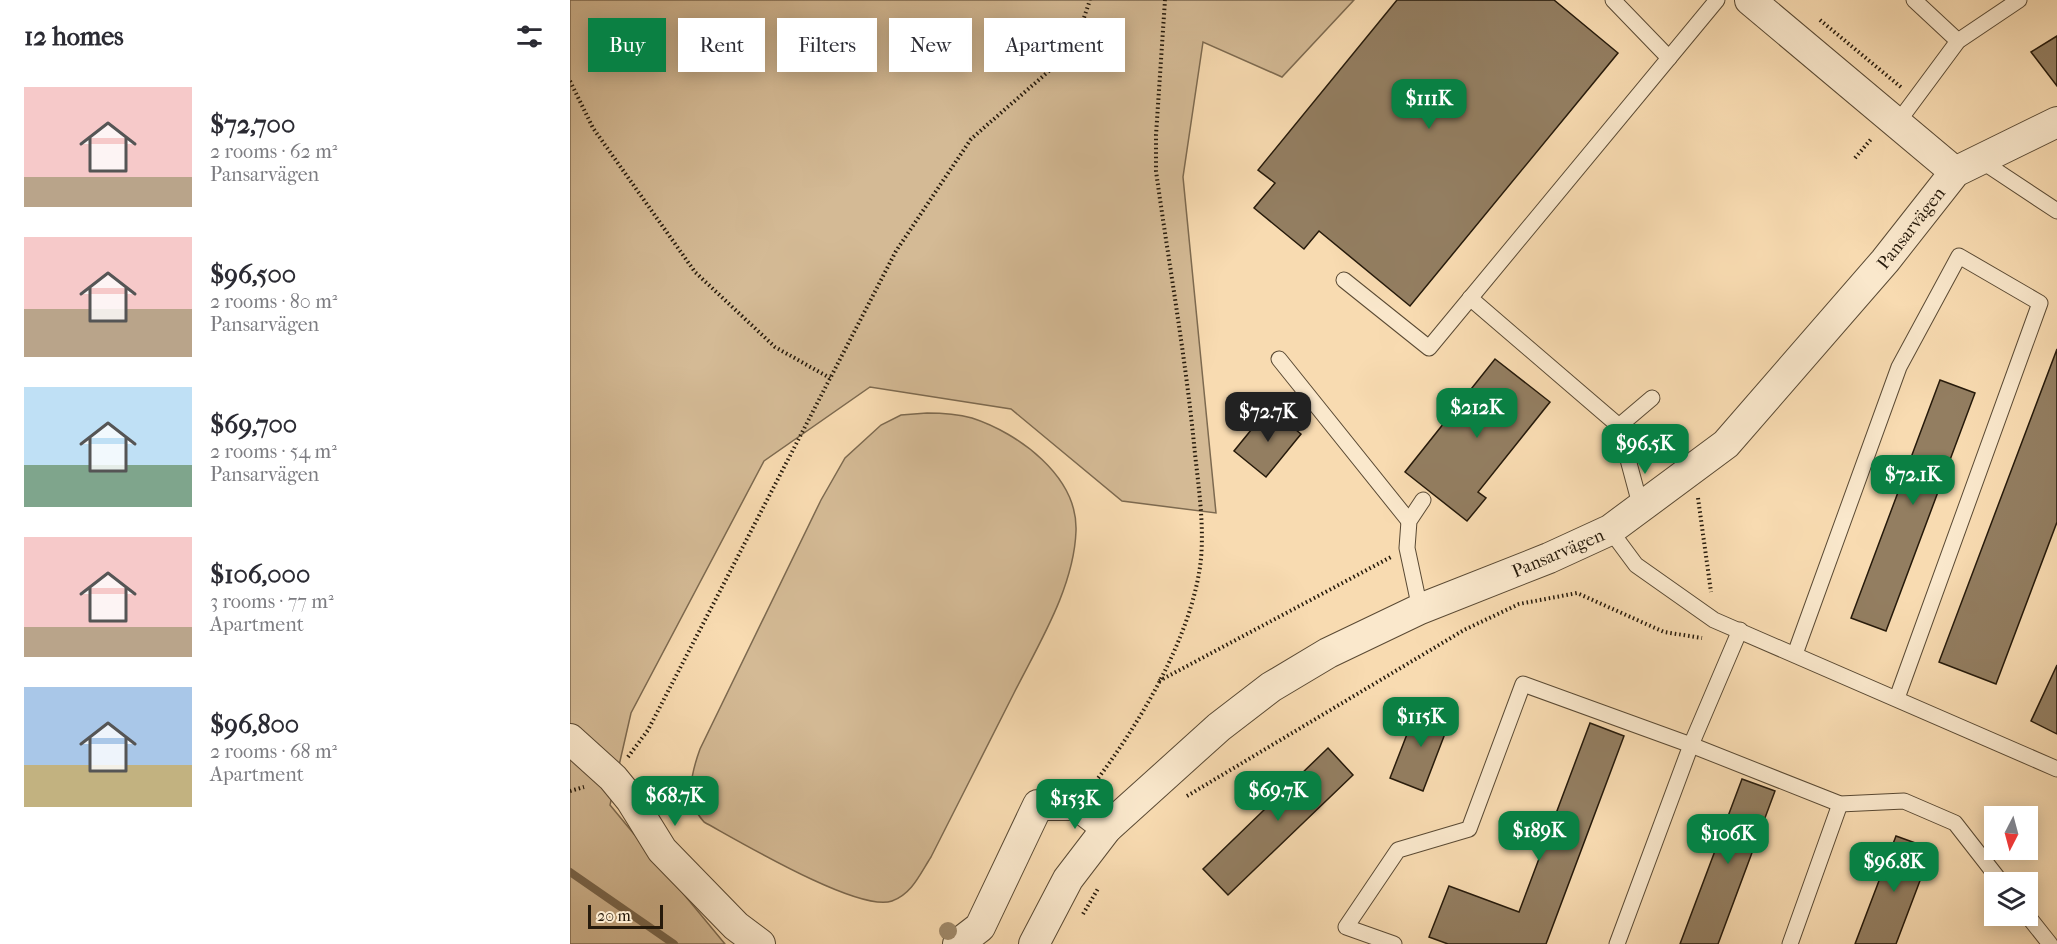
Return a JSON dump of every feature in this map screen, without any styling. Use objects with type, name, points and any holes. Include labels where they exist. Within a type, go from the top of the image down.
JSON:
[{"type":"street","points":[[1749,0],[1906,110],[1967,166]]},
{"type":"street","name":"Pansarvägen","points":[[1034,944],[1068,879],[1107,828],[1220,727],[1271,687],[1328,653],[1420,609],[1549,558],[1610,531],[1726,444],[1967,166],[2057,122]]},
{"type":"street","points":[[570,739],[613,777],[631,800],[662,850],[736,926],[760,944]]},
{"type":"street","points":[[958,944],[980,927],[1038,805],[1077,805],[1107,828]]},
{"type":"lane","points":[[1613,0],[1669,58]]},
{"type":"lane","points":[[1344,280],[1429,348],[1717,0]]},
{"type":"lane","points":[[1914,0],[1958,41]]},
{"type":"lane","points":[[1906,110],[1958,41],[2019,0]]},
{"type":"lane","points":[[1967,166],[2057,211]]},
{"type":"lane","points":[[1795,654],[1899,367],[1959,256],[2040,303],[1897,698]]},
{"type":"lane","points":[[1470,298],[1619,426],[1641,508]]},
{"type":"lane","points":[[1279,359],[1409,521]]},
{"type":"lane","points":[[1619,426],[1652,398]]},
{"type":"lane","points":[[1420,609],[1407,548],[1409,521],[1423,500]]},
{"type":"lane","points":[[1610,531],[1636,565],[1737,636],[1795,654],[2057,769]]},
{"type":"lane","points":[[1617,944],[1691,745],[1737,636]]},
{"type":"lane","points":[[1394,944],[1346,927],[1398,850],[1469,829],[1523,684],[1691,745],[1840,804],[1904,801],[1955,823],[1993,872]]},
{"type":"lane","points":[[1790,944],[1840,804]]},
{"type":"lane","points":[[2036,926],[2050,944]]},
{"type":"path","points":[[570,791],[613,777],[648,730],[896,251],[970,139],[1073,50],[1090,0]]},
{"type":"path","points":[[1077,805],[1124,744],[1159,681],[1187,618],[1200,566],[1199,500],[1192,426],[1156,171],[1155,135],[1165,0]]},
{"type":"path","points":[[1814,15],[1906,110]]},
{"type":"path","points":[[570,81],[593,128],[695,272],[776,347],[830,378]]},
{"type":"path","points":[[1697,490],[1714,620]]},
{"type":"path","points":[[1159,681],[1407,548]]},
{"type":"path","points":[[1179,803],[1287,734],[1464,630],[1519,604],[1577,593],[1664,632],[1737,636]]},
{"type":"path","points":[[1081,918],[1103,880]]},
{"type":"shaded area","points":[[570,0],[1354,0],[1282,77],[1203,42],[1183,177],[1216,513],[1122,501],[1011,409],[870,387],[764,461],[631,713],[610,805],[725,944],[570,944]]},
{"type":"shaded area","points":[[927,413],[972,418],[990,425],[1026,446],[1042,460],[1067,492],[1074,511],[1076,531],[1074,552],[1069,574],[1053,616],[931,857],[915,883],[905,894],[892,901],[876,902],[853,896],[798,873],[704,822],[694,805],[691,787],[700,749],[821,500],[845,458],[881,425],[901,415]]},
{"type":"building","points":[[1397,0],[1554,0],[1618,53],[1410,306],[1319,231],[1304,249],[1254,208],[1275,183],[1258,170]]},
{"type":"building","points":[[2057,36],[2057,86],[2031,52]]},
{"type":"building","points":[[2057,349],[2057,522],[1996,684],[1939,662]]},
{"type":"building","points":[[1495,359],[1550,402],[1478,492],[1486,498],[1467,521],[1405,472]]},
{"type":"building","points":[[1940,380],[1975,393],[1886,631],[1851,618]]},
{"type":"building","points":[[1269,408],[1301,434],[1266,477],[1234,451]]},
{"type":"building","points":[[2057,665],[2057,734],[2031,721]]},
{"type":"building","points":[[1418,706],[1451,718],[1423,791],[1390,778]]},
{"type":"building","points":[[1590,723],[1624,736],[1546,944],[1448,944],[1429,937],[1449,886],[1519,912]]},
{"type":"building","points":[[1328,748],[1353,775],[1228,895],[1203,869]]},
{"type":"building","points":[[1742,779],[1775,791],[1718,944],[1680,944]]},
{"type":"building","points":[[1896,836],[1932,849],[1896,944],[1855,944]]},
{"type":"waterway","points":[[570,872],[674,944]]}]
